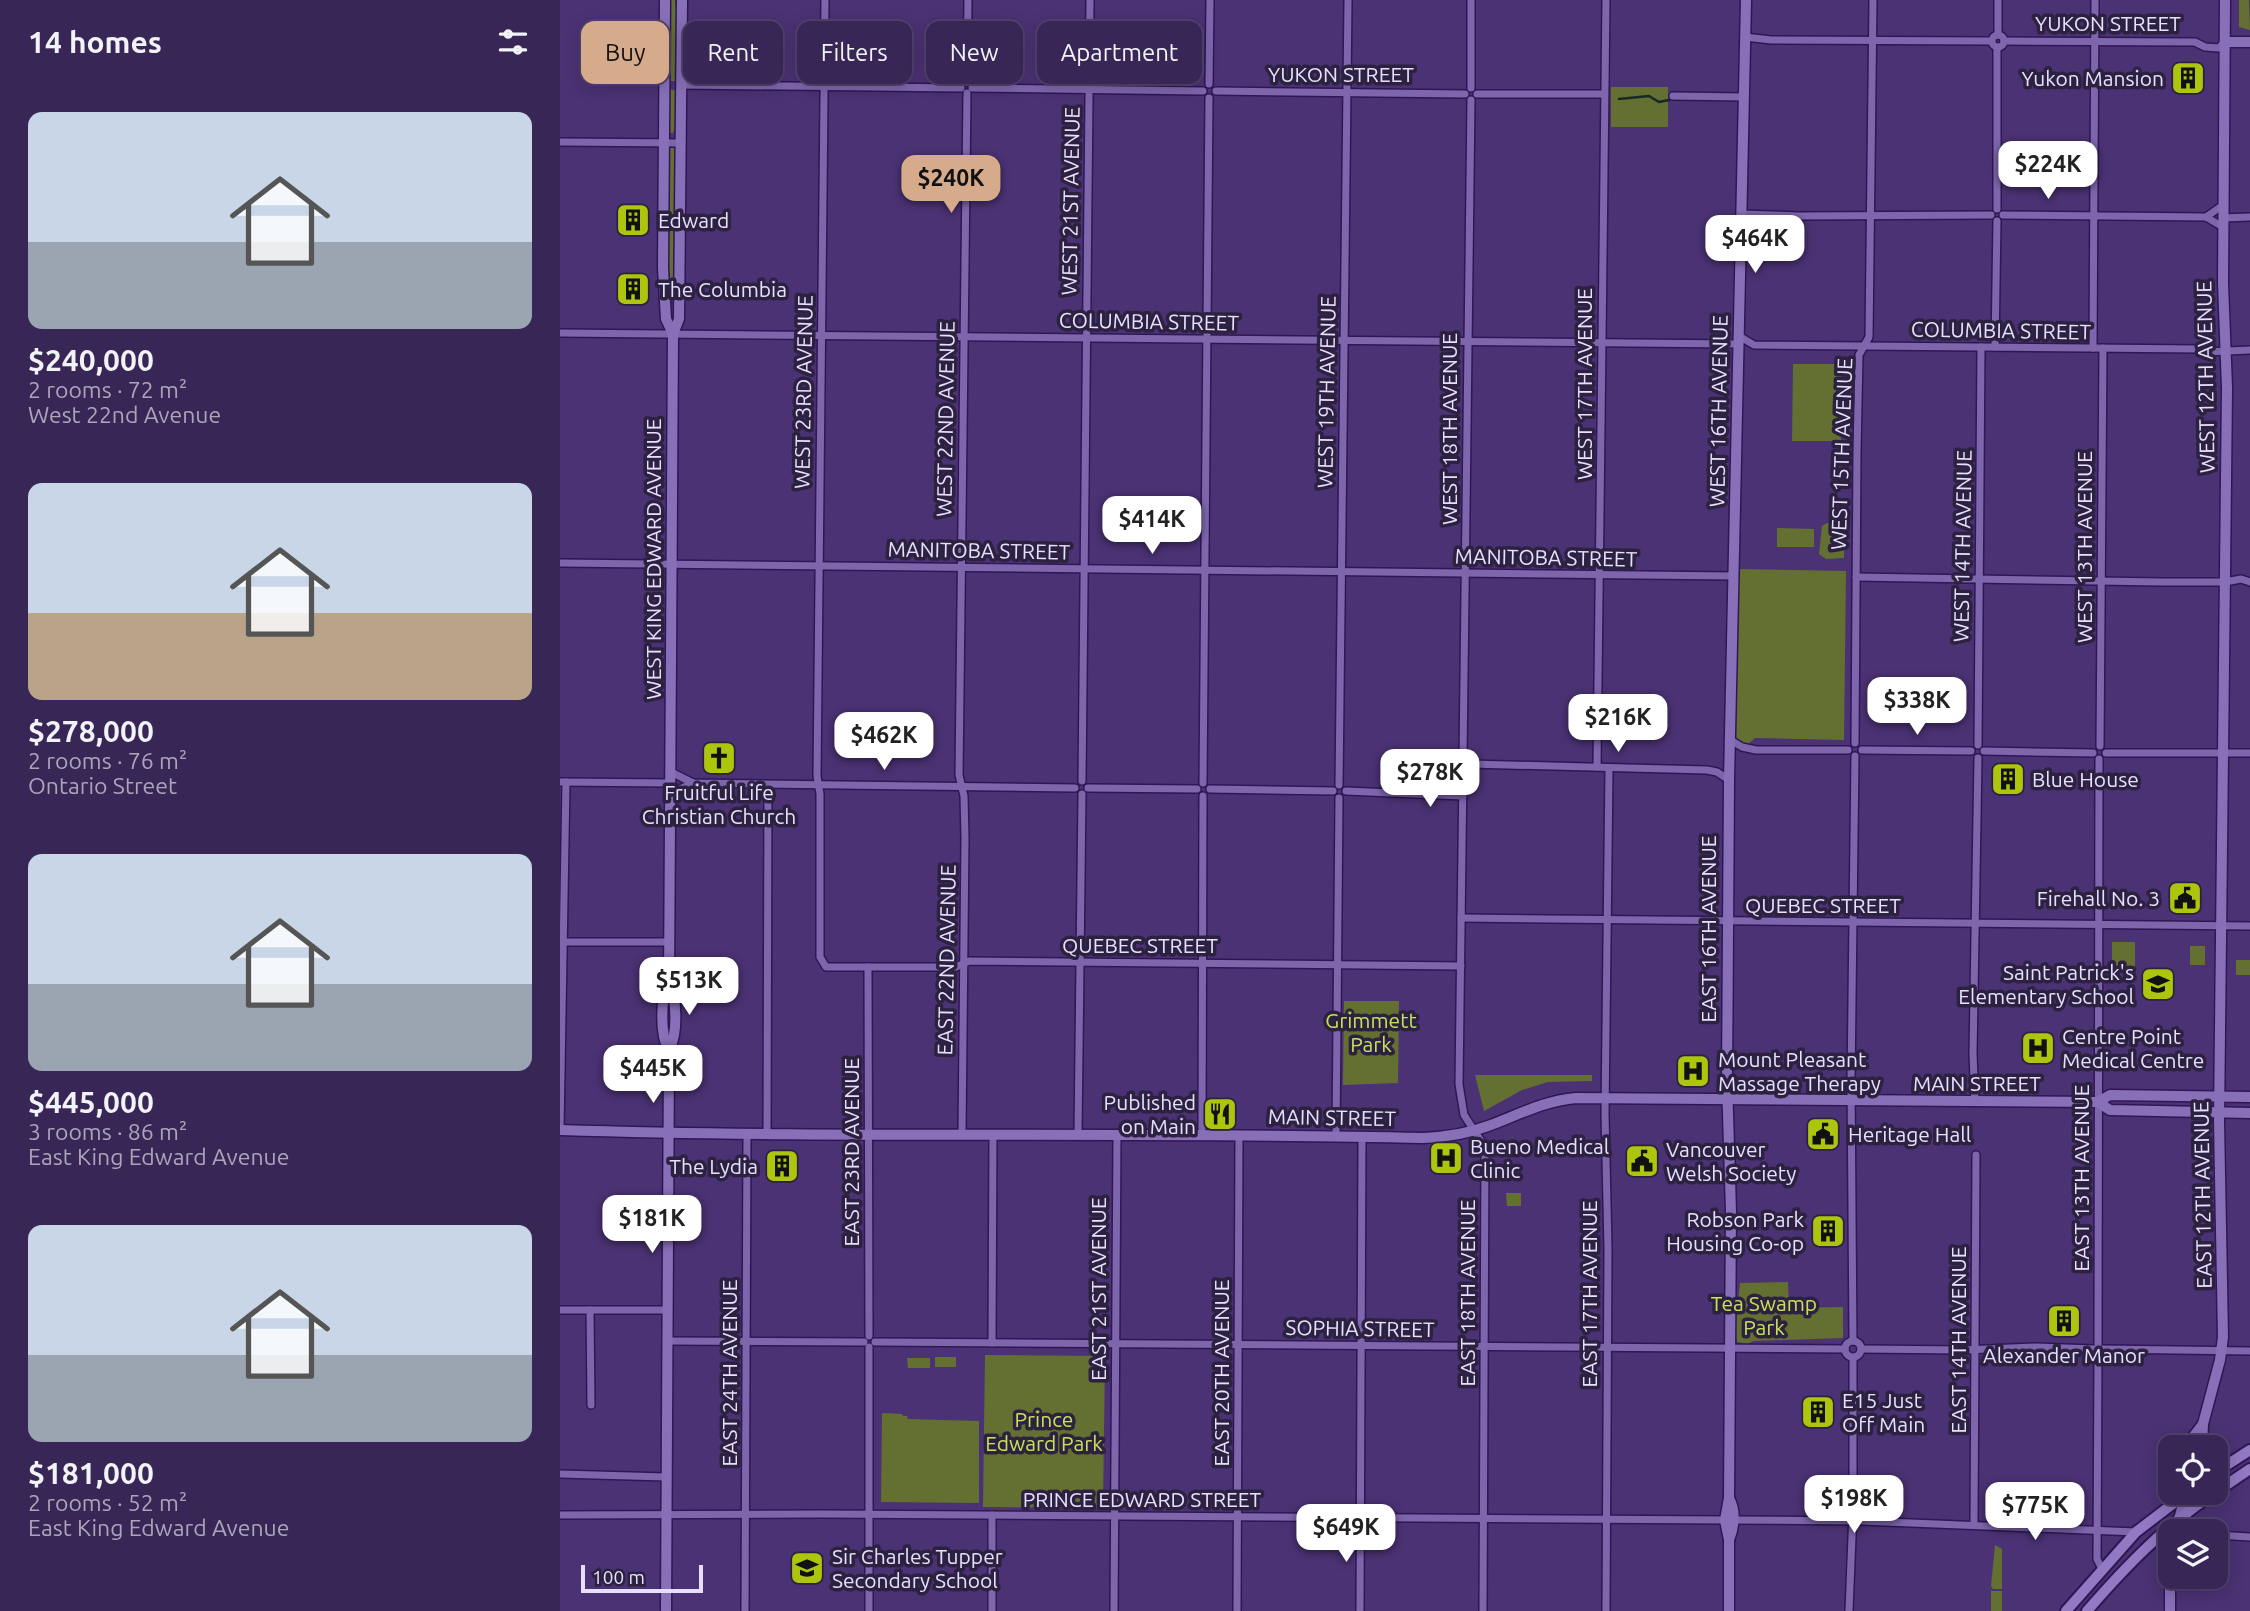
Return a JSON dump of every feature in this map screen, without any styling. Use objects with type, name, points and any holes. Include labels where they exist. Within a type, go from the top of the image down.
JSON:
[{"type":"main road","name":"WEST KING EDWARD AVENUE","points":[[665,0],[663,268],[666,319],[673,334]]},
{"type":"main road","name":"WEST KING EDWARD AVENUE","points":[[666,1611],[669,1051],[664,1041],[663,992],[669,982],[670,942],[673,334],[679,318],[682,0]]},
{"type":"main road","name":"WEST 16TH AVENUE","points":[[1729,739],[1746,0]]},
{"type":"main road","name":"WEST 12TH AVENUE","points":[[2223,753],[2225,0]]},
{"type":"main road","name":"YUKON STREET","points":[[2225,42],[2250,42]]},
{"type":"main road","name":"EAST 16TH AVENUE","points":[[1728,1611],[1729,1520],[1726,1504],[1729,1498],[1731,1212],[1728,1100],[1729,739]]},
{"type":"main road","name":"EAST 12TH AVENUE","points":[[2203,1435],[2221,1350],[2223,1312],[2219,1096],[2223,753]]},
{"type":"main road","name":"MAIN STREET","points":[[560,1130],[747,1135],[1077,1134],[1437,1138],[1475,1130],[1549,1102],[1606,1098],[2098,1102],[2110,1095],[2250,1097]]},
{"type":"main road","name":"MAIN STREET","points":[[2098,1102],[2109,1110],[2250,1112]]},
{"type":"main road","name":"EAST 12TH AVENUE","points":[[2195,1435],[2203,1424]]},
{"type":"main road","points":[[2228,1464],[2250,1450]]},
{"type":"main road","points":[[2228,1483],[2250,1469]]},
{"type":"main road","points":[[2066,1611],[2136,1532],[2171,1505]]},
{"type":"main road","points":[[2179,1517],[2182,1505]]},
{"type":"main road","points":[[2087,1611],[2137,1555],[2196,1505]]},
{"type":"main road","points":[[2169,1611],[2170,1589]]},
{"type":"street","name":"WEST 23RD AVENUE","points":[[819,785],[818,566],[825,0]]},
{"type":"street","name":"WEST 22ND AVENUE","points":[[962,787],[959,775],[968,0]]},
{"type":"street","name":"WEST 21ST AVENUE","points":[[1082,781],[1090,0]]},
{"type":"street","points":[[1203,91],[1209,84],[1210,0]]},
{"type":"street","name":"WEST 19TH AVENUE","points":[[1339,785],[1348,0]]},
{"type":"street","name":"WEST 18TH AVENUE","points":[[1463,758],[1471,0]]},
{"type":"street","name":"WEST 17TH AVENUE","points":[[1597,768],[1606,0]]},
{"type":"street","name":"WEST 15TH AVENUE","points":[[1855,743],[1859,355],[1869,337],[1873,0]]},
{"type":"street","points":[[1995,347],[1998,0]]},
{"type":"street","points":[[2092,348],[2095,0]]},
{"type":"street","name":"YUKON STREET","points":[[1745,37],[1873,41],[2195,42],[2205,47],[2219,48],[2225,42]]},
{"type":"street","points":[[1209,84],[1214,86],[1216,91],[1213,97],[1209,98]]},
{"type":"street","points":[[681,85],[1203,91],[1209,98],[1203,783]]},
{"type":"street","name":"YUKON STREET","points":[[1216,91],[1604,94]]},
{"type":"street","points":[[1673,96],[1744,97]]},
{"type":"street","points":[[560,142],[681,143]]},
{"type":"street","points":[[2206,216],[2223,205]]},
{"type":"street","points":[[1741,214],[2206,216],[2223,222],[2250,218]]},
{"type":"street","name":"COLUMBIA STREET","points":[[560,333],[1738,345]]},
{"type":"street","points":[[1738,345],[1752,345]]},
{"type":"street","points":[[1738,345],[1752,345]]},
{"type":"street","name":"COLUMBIA STREET","points":[[1752,345],[2225,351],[2250,349]]},
{"type":"street","name":"WEST 14TH AVENUE","points":[[1980,751],[1981,347]]},
{"type":"street","name":"WEST 13TH AVENUE","points":[[2100,753],[2103,348]]},
{"type":"street","name":"MANITOBA STREET","points":[[560,563],[1734,576]]},
{"type":"street","points":[[1856,578],[2102,582],[2225,582],[2241,579],[2250,582]]},
{"type":"street","points":[[1729,739],[1742,747],[1756,750],[1848,750],[1850,754],[1971,751],[2250,753]]},
{"type":"street","points":[[1848,750],[1850,745],[1860,745],[1854,923],[1853,1341]]},
{"type":"street","points":[[1975,1102],[1973,1068],[1980,751]]},
{"type":"street","name":"EAST 13TH AVENUE","points":[[2100,753],[2097,1559],[2102,1569]]},
{"type":"street","points":[[1460,768],[1460,760],[1463,758],[1470,764]]},
{"type":"street","points":[[1470,764],[1707,770],[1717,772],[1729,780]]},
{"type":"street","points":[[1401,792],[1449,765],[1467,770],[1470,764]]},
{"type":"street","name":"EAST 18TH AVENUE","points":[[1460,768],[1463,796],[1459,1084],[1464,1115],[1485,1147],[1483,1611]]},
{"type":"street","name":"EAST 17TH AVENUE","points":[[1606,1611],[1609,768]]},
{"type":"street","points":[[671,772],[693,783]]},
{"type":"street","points":[[560,1130],[563,782],[671,788],[693,783],[962,787],[1079,791],[1086,793],[1087,783],[1082,781],[1077,783],[1079,791],[1080,962],[1077,1134]]},
{"type":"street","points":[[1203,783],[1210,789]]},
{"type":"street","points":[[1197,789],[1203,783]]},
{"type":"street","points":[[767,1135],[768,785]]},
{"type":"street","name":"QUEBEC STREET","points":[[819,785],[820,957],[827,967],[958,967],[969,961],[1461,966]]},
{"type":"street","points":[[1333,791],[1335,786],[1339,785],[1344,786],[1346,791]]},
{"type":"street","name":"EAST 22ND AVENUE","points":[[962,787],[965,838],[962,1134]]},
{"type":"street","points":[[1088,788],[1197,789]]},
{"type":"street","points":[[1197,789],[1198,794],[1203,796]]},
{"type":"street","points":[[1210,789],[1333,791]]},
{"type":"street","points":[[1203,796],[1208,794],[1210,789]]},
{"type":"street","points":[[1333,791],[1339,798]]},
{"type":"street","points":[[1346,791],[1463,796]]},
{"type":"street","points":[[1339,798],[1344,796],[1346,791]]},
{"type":"street","points":[[1202,1135],[1203,796]]},
{"type":"street","points":[[1336,1136],[1339,798]]},
{"type":"street","name":"QUEBEC STREET","points":[[1461,918],[2221,926]]},
{"type":"street","points":[[2221,926],[2250,926]]},
{"type":"street","points":[[562,942],[670,942]]},
{"type":"street","name":"EAST 23RD AVENUE","points":[[868,967],[869,1611]]},
{"type":"street","points":[[992,1343],[993,1134]]},
{"type":"street","name":"EAST 24TH AVENUE","points":[[745,1611],[747,1135]]},
{"type":"street","name":"EAST 21ST AVENUE","points":[[1114,1611],[1116,1135]]},
{"type":"street","name":"EAST 20TH AVENUE","points":[[1237,1611],[1239,1136]]},
{"type":"street","points":[[1360,1611],[1362,1137]]},
{"type":"street","name":"EAST 14TH AVENUE","points":[[1974,1525],[1976,1155]]},
{"type":"street","points":[[560,1310],[667,1310]]},
{"type":"street","points":[[590,1310],[591,1405]]},
{"type":"street","name":"SOPHIA STREET","points":[[667,1341],[1845,1349]]},
{"type":"street","points":[[1853,1341],[1847,1344],[1845,1349],[1846,1353],[1853,1357]]},
{"type":"street","points":[[1853,1341],[1859,1344],[1861,1349]]},
{"type":"street","points":[[1861,1349],[1975,1350],[2036,1347],[2250,1350]]},
{"type":"street","points":[[1853,1357],[1859,1354],[1861,1349]]},
{"type":"street","points":[[1849,1611],[1853,1521],[1853,1357]]},
{"type":"street","points":[[560,1474],[666,1478]]},
{"type":"street","name":"PRINCE EDWARD STREET","points":[[560,1515],[1853,1521],[2136,1532]]},
{"type":"street","points":[[992,1516],[992,1611]]},
{"type":"street","points":[[2228,1536],[2250,1537]]},
{"type":"green space","points":[[668,0],[675,0],[678,29],[676,81],[669,81]]},
{"type":"green space","points":[[2239,0],[2249,0],[2250,30],[2239,27]]},
{"type":"green space","points":[[1611,87],[1668,87],[1668,127],[1611,127]]},
{"type":"green space","points":[[669,89],[677,91],[673,133],[668,133]]},
{"type":"green space","points":[[668,148],[676,148],[675,315],[668,265]]},
{"type":"green space","points":[[1793,364],[1841,364],[1841,441],[1792,441]]},
{"type":"green space","points":[[1827,523],[1845,525],[1844,558],[1826,559],[1819,554],[1822,526]]},
{"type":"green space","points":[[1777,528],[1814,529],[1814,547],[1777,547]]},
{"type":"green space","points":[[1738,569],[1846,571],[1844,740],[1755,738],[1748,744],[1741,744],[1735,739]]},
{"type":"green space","points":[[1446,773],[1455,775],[1456,792],[1416,791],[1416,789]]},
{"type":"green space","points":[[2112,942],[2135,942],[2135,969],[2112,969]]},
{"type":"green space","points":[[2190,946],[2205,946],[2205,965],[2190,965]]},
{"type":"green space","points":[[2236,960],[2250,960],[2250,975],[2236,975]]},
{"type":"green space","name":"Grimmett Park","points":[[1344,1001],[1399,1001],[1398,1083],[1343,1085]]},
{"type":"green space","points":[[1475,1075],[1592,1075],[1592,1081],[1548,1082],[1522,1090],[1484,1111]]},
{"type":"green space","points":[[1506,1193],[1521,1193],[1521,1206],[1507,1206]]},
{"type":"green space","name":"Tea Swamp Park","points":[[1788,1282],[1789,1308],[1843,1307],[1843,1338],[1753,1341],[1748,1344],[1737,1342],[1735,1331],[1740,1283]]},
{"type":"green space","name":"Prince Edward Park","points":[[985,1355],[1105,1356],[1103,1508],[983,1507]]},
{"type":"green space","points":[[935,1357],[956,1357],[956,1367],[935,1367]]},
{"type":"green space","points":[[907,1358],[930,1358],[930,1368],[908,1368]]},
{"type":"green space","points":[[882,1413],[902,1414],[908,1419],[979,1421],[979,1503],[881,1502]]},
{"type":"green space","points":[[1995,1545],[2002,1549],[2002,1589],[1993,1589],[1991,1586]]},
{"type":"green space","points":[[1991,1591],[2002,1591],[2002,1611],[1991,1611]]},
{"type":"waterway","points":[[1619,99],[1649,96],[1659,102],[1669,100]]},
{"type":"place","name":"Yukon Mansion","points":[[2188,78]]},
{"type":"place","name":"Edward","points":[[633,220]]},
{"type":"place","name":"The Columbia","points":[[633,289]]},
{"type":"place","name":"Fruitful Life Christian Church","points":[[719,758]]},
{"type":"place","name":"Blue House","points":[[2008,779]]},
{"type":"place","name":"Firehall No. 3","points":[[2185,898]]},
{"type":"place","name":"Saint Patrick's Elementary School","points":[[2158,984]]},
{"type":"place","name":"Centre Point Medical Centre","points":[[2038,1048]]},
{"type":"place","name":"Mount Pleasant Massage Therapy","points":[[1693,1071]]},
{"type":"place","name":"Published on Main","points":[[1220,1114]]},
{"type":"place","name":"Heritage Hall","points":[[1823,1134]]},
{"type":"place","name":"Bueno Medical Clinic","points":[[1446,1158]]},
{"type":"place","name":"Vancouver Welsh Society","points":[[1642,1161]]},
{"type":"place","name":"The Lydia","points":[[782,1166]]},
{"type":"place","name":"Robson Park Housing Co-op","points":[[1828,1231]]},
{"type":"place","name":"Alexander Manor","points":[[2064,1321]]},
{"type":"place","name":"E15 Just Off Main","points":[[1818,1412]]},
{"type":"place","name":"Sir Charles Tupper Secondary School","points":[[807,1568]]}]
